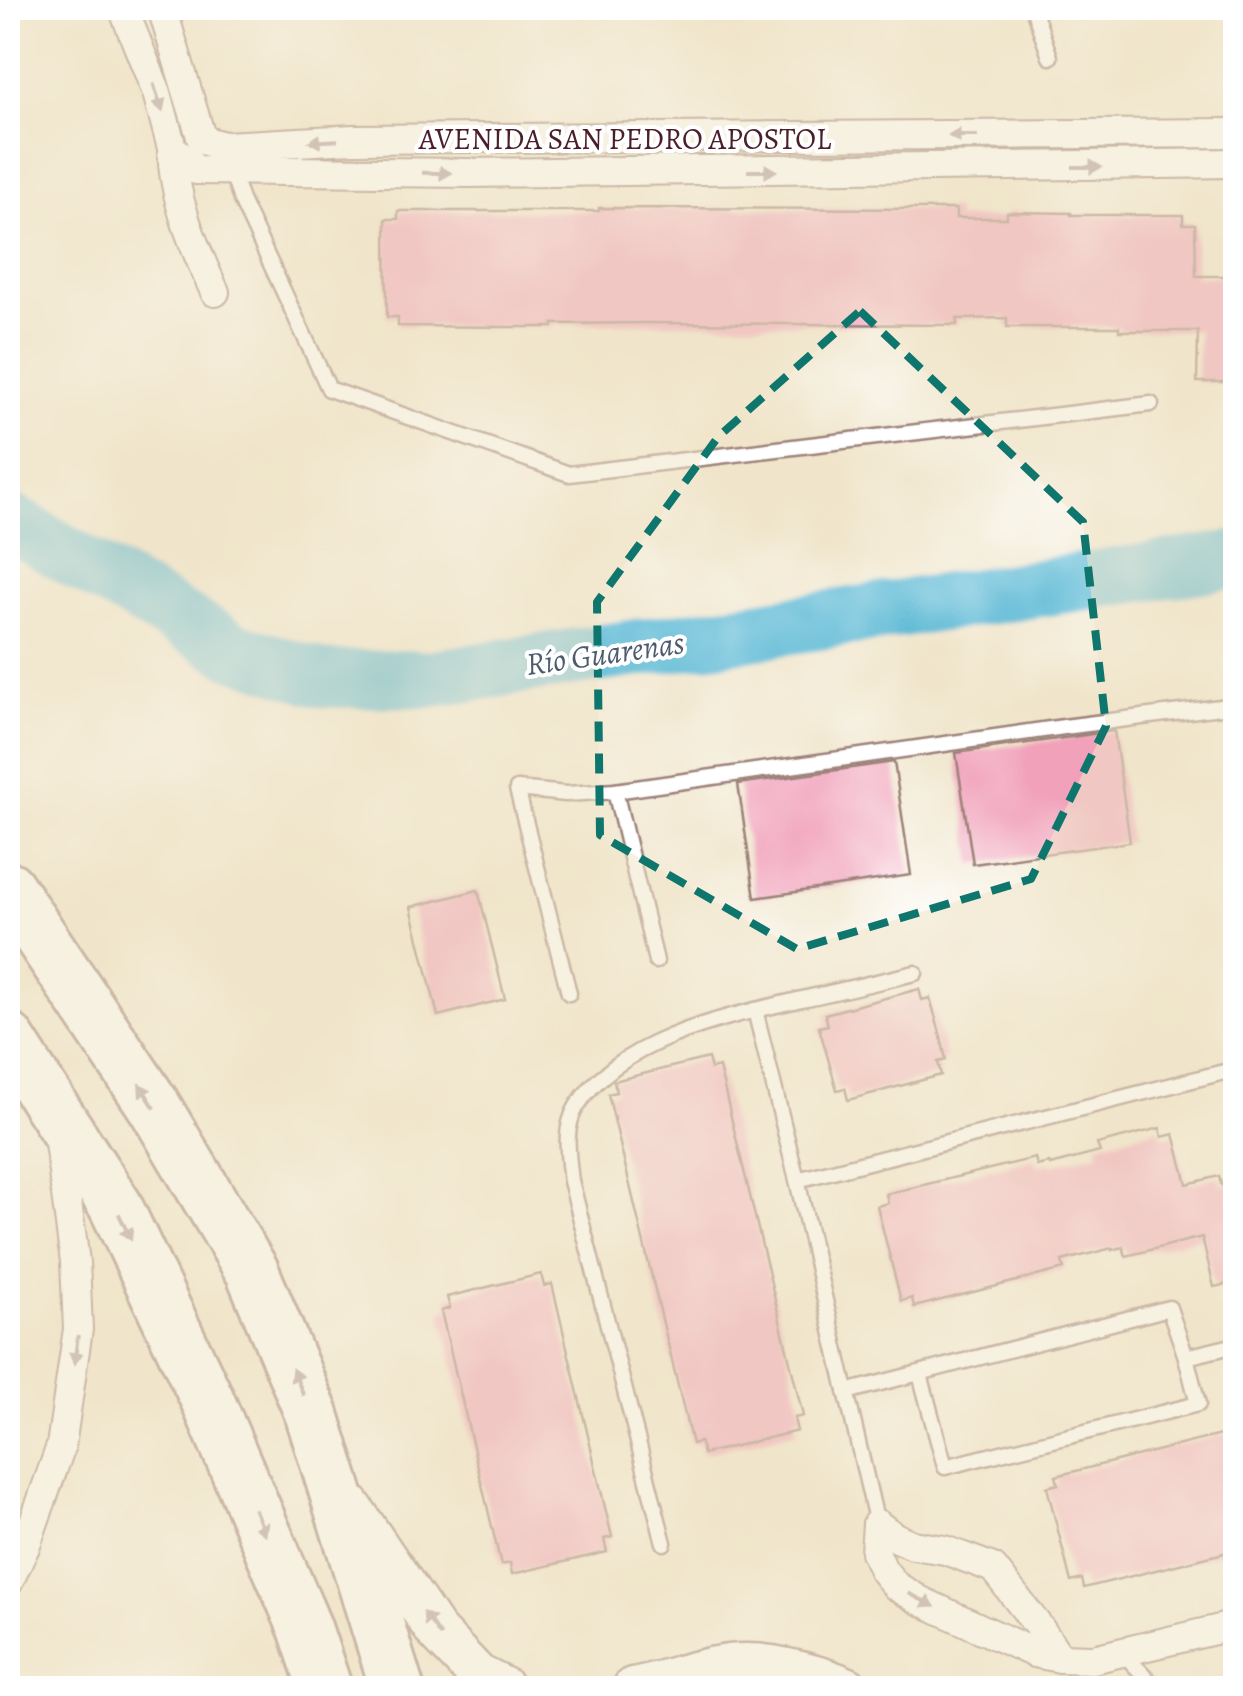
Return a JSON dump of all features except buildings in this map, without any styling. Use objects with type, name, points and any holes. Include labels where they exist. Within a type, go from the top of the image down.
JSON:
[{"type":"highway","points":[[8,888],[154,1106],[252,1271],[312,1415],[397,1688]]},
{"type":"highway","points":[[8,1039],[114,1204],[207,1398],[305,1628],[325,1688]]},
{"type":"main road","points":[[330,1474],[435,1630],[478,1675],[504,1688]]},
{"type":"main road","points":[[633,1688],[699,1670],[749,1664],[796,1672],[848,1688]]},
{"type":"street","points":[[122,8],[158,93],[172,148],[173,174],[190,235],[214,292]]},
{"type":"street","points":[[162,8],[202,140],[228,158]]},
{"type":"street","name":"AVENIDA SAN PEDRO APOSTOL","points":[[172,148],[196,170],[228,158],[353,140],[1236,133]]},
{"type":"street","name":"AVENIDA SAN PEDRO APOSTOL","points":[[228,158],[469,174],[1236,164]]},
{"type":"street","points":[[8,1583],[61,1446],[78,1329],[56,1114]]},
{"type":"street","points":[[877,1524],[876,1552],[883,1570],[896,1586],[1034,1653],[1093,1659],[1236,1625]]},
{"type":"street","points":[[877,1524],[913,1546],[946,1550],[993,1568],[1060,1658]]},
{"type":"lane","points":[[1033,8],[1050,57]]},
{"type":"lane","points":[[228,158],[242,200],[330,389],[569,474],[1151,404]]},
{"type":"lane","points":[[569,993],[516,789],[566,794],[615,791],[1236,704]]},
{"type":"lane","points":[[615,791],[656,961]]},
{"type":"lane","points":[[664,1543],[571,1181],[566,1140],[576,1107],[606,1072],[652,1045],[695,1027],[915,973]]},
{"type":"lane","points":[[755,1010],[877,1524]]},
{"type":"lane","points":[[797,1180],[1236,1070]]},
{"type":"lane","points":[[846,1392],[1169,1308],[1198,1404],[945,1467],[920,1374]]},
{"type":"lane","points":[[1186,1357],[1236,1345]]},
{"type":"lane","points":[[1122,1653],[1156,1688]]},
{"type":"highlighted area","points":[[860,311],[1083,522],[1106,726],[1031,879],[797,949],[600,835],[597,602],[718,437]]},
{"type":"waterway","name":"Río Guarenas","points":[[8,521],[235,651],[324,679],[428,679],[1236,559]]}]
